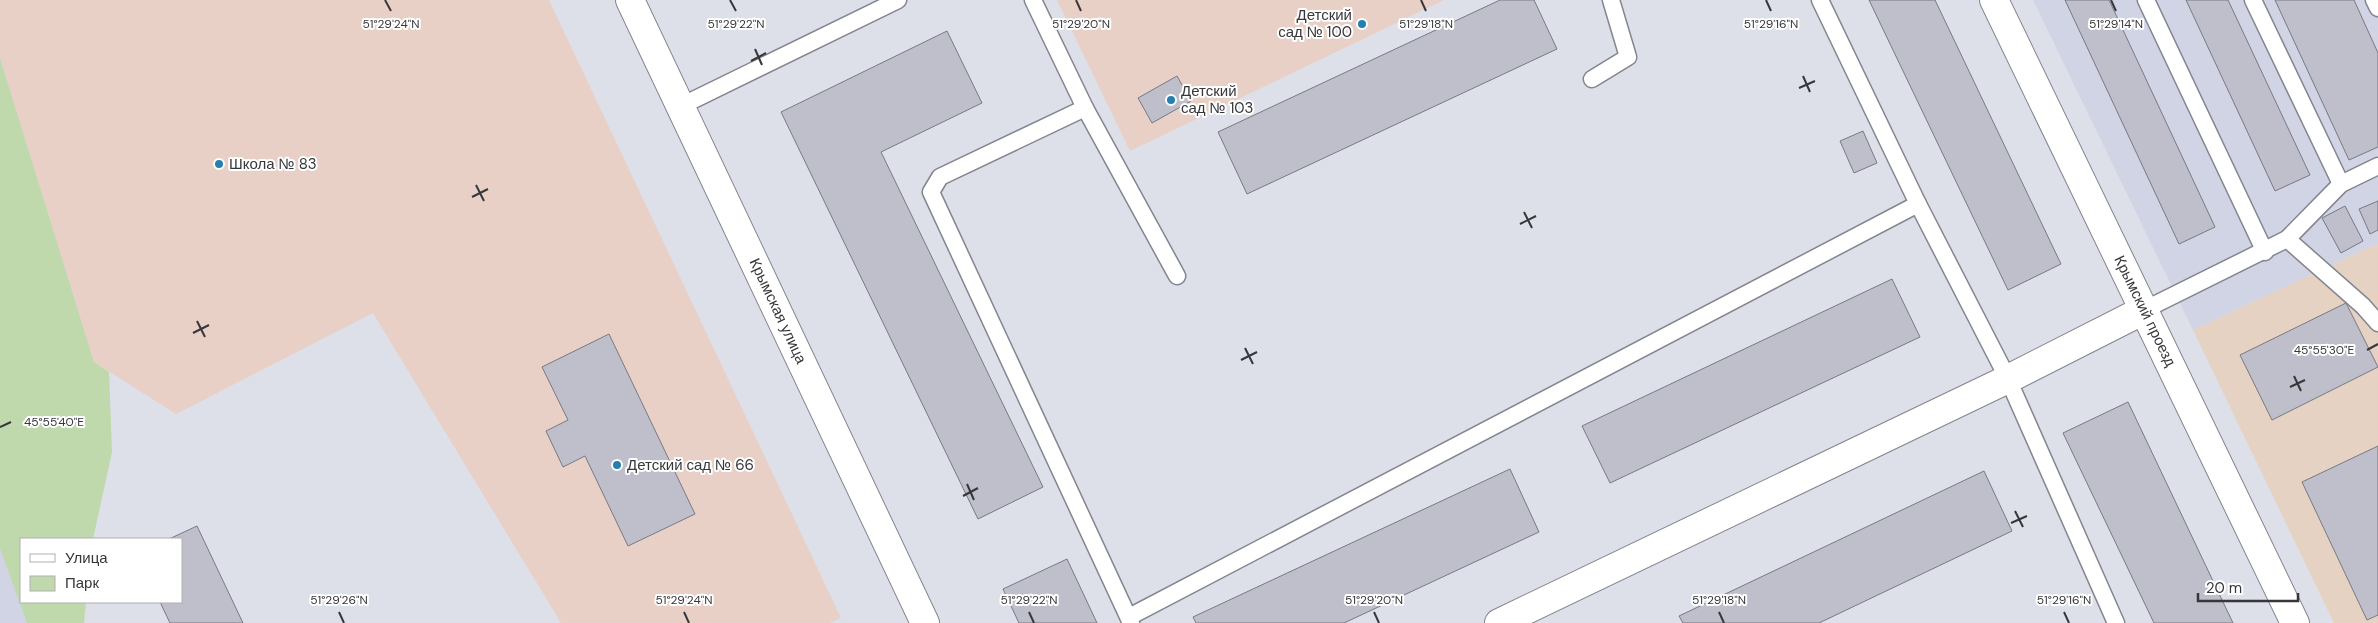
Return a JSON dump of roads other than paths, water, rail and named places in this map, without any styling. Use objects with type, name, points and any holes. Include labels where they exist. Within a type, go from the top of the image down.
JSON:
[{"type":"street","name":"Крымская улица","points":[[630,0],[920,621]]},
{"type":"street","name":"Крымский проезд","points":[[1994,0],[2295,623]]},
{"type":"street","points":[[1499,623],[2008,379],[2144,310]]},
{"type":"lane","points":[[681,106],[898,0]]},
{"type":"lane","points":[[1033,0],[1085,108],[1177,276]]},
{"type":"lane","points":[[1592,78],[1628,57],[1611,0]]},
{"type":"lane","points":[[1820,0],[1918,204],[2008,379],[2116,623]]},
{"type":"lane","points":[[2146,0],[2265,252]]},
{"type":"lane","points":[[2253,0],[2341,184]]},
{"type":"lane","points":[[2374,0],[2378,8]]},
{"type":"lane","points":[[1085,108],[940,177],[930,192],[1130,620],[1918,204]]},
{"type":"lane","points":[[2144,310],[2265,252],[2287,239],[2341,184],[2378,166]]},
{"type":"lane","points":[[2287,239],[2363,306],[2378,323]]},
{"type":"place","name":"Детский сад № 100","points":[[1362,24]]},
{"type":"place","name":"Детский сад № 103","points":[[1171,100]]},
{"type":"place","name":"Школа № 83","points":[[219,164]]},
{"type":"place","name":"Детский сад № 66","points":[[617,465]]}]
